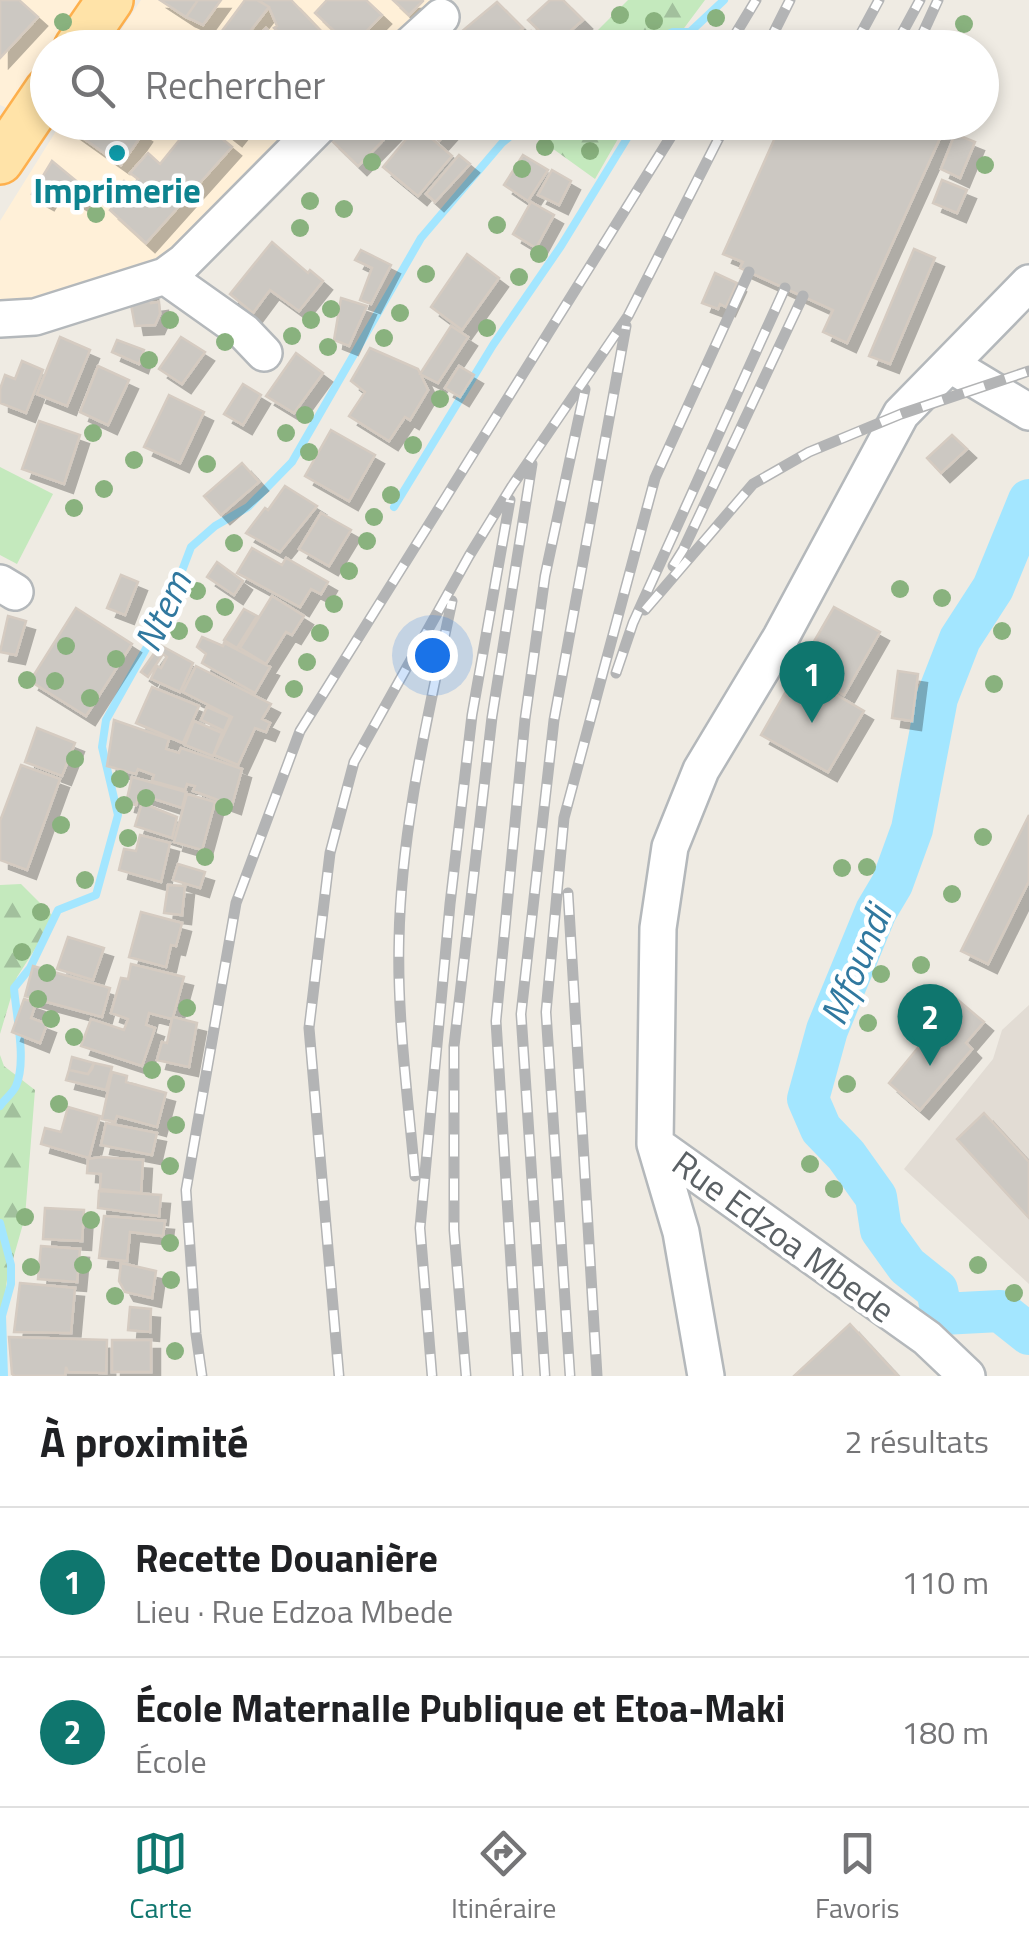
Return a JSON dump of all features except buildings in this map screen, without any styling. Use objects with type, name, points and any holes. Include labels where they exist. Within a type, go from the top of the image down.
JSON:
[{"type":"main road","points":[[89,30],[110,0]]},
{"type":"main road","points":[[5,143],[30,112]]},
{"type":"street","points":[[427,30],[441,18]]},
{"type":"street","points":[[0,319],[35,316],[165,276],[184,262],[305,140]]},
{"type":"street","points":[[165,276],[244,332],[264,353]]},
{"type":"street","name":"Rue Edzoa Mbede","points":[[967,1376],[927,1338],[655,1144],[658,928],[670,847],[701,770],[781,637],[901,414],[1029,283]]},
{"type":"street","points":[[951,366],[1029,412]]},
{"type":"street","points":[[655,1144],[681,1232],[706,1376]]},
{"type":"shaded area","points":[[0,0],[96,0],[76,30],[30,30],[30,97],[18,113],[0,105]]},
{"type":"shaded area","points":[[141,0],[446,0],[414,30],[121,30]]},
{"type":"shaded area","points":[[50,140],[299,140],[158,274],[0,311],[0,221]]},
{"type":"shaded area","points":[[1029,1005],[1029,1284],[904,1169],[993,1059],[1002,1030]]},
{"type":"green space","points":[[628,0],[705,0],[683,30],[598,30]]},
{"type":"green space","points":[[541,140],[617,140],[595,179]]},
{"type":"green space","points":[[0,467],[53,494],[17,564],[0,555]]},
{"type":"green space","points":[[21,884],[55,918],[17,977],[0,1034],[0,885]]},
{"type":"green space","points":[[0,1055],[4,1066],[35,1090],[25,1217],[7,1280],[0,1332]]},
{"type":"waterway","name":"Ntem","points":[[692,30],[724,0]]},
{"type":"waterway","name":"Ntem","points":[[0,1106],[16,1086],[21,1064],[14,988],[30,968],[58,910],[96,895],[118,815],[102,747],[106,720],[166,613],[191,547],[215,526],[248,507],[292,462],[421,238],[506,140]]},
{"type":"waterway","points":[[394,507],[626,140]]},
{"type":"waterway","name":"Mfoundi","points":[[1029,500],[993,588],[960,639],[937,698],[912,829],[892,884],[876,911],[827,1030],[808,1099],[821,1129],[846,1155],[876,1197],[881,1230],[907,1266],[937,1290],[942,1314],[1000,1311],[1029,1334]]},
{"type":"waterway","name":"Ntem","points":[[0,1223],[11,1265],[11,1284],[2,1316],[4,1376]]},
{"type":"railway","points":[[738,30],[756,0]]},
{"type":"railway","points":[[775,30],[790,0]]},
{"type":"railway","points":[[863,30],[879,0]]},
{"type":"railway","points":[[904,30],[920,0]]},
{"type":"railway","points":[[924,30],[938,0]]},
{"type":"railway","points":[[202,1376],[186,1190],[236,903],[300,731],[669,140]]},
{"type":"railway","points":[[339,1376],[309,1028],[330,853],[354,762],[512,486],[628,316],[718,140]]},
{"type":"railway","points":[[570,1376],[546,1012],[564,818],[655,478],[749,272]]},
{"type":"railway","points":[[616,673],[633,623],[785,288]]},
{"type":"railway","points":[[673,566],[803,296]]},
{"type":"railway","points":[[545,1376],[521,1014],[554,720],[626,326]]},
{"type":"railway","points":[[645,610],[753,484],[809,452],[901,414],[1029,371]]},
{"type":"railway","points":[[518,1376],[496,1021],[525,719],[545,576],[585,389]]},
{"type":"railway","points":[[466,1376],[454,1230],[454,1046],[492,717],[532,464]]},
{"type":"railway","points":[[432,1376],[420,1228],[472,715],[510,500]]},
{"type":"railway","points":[[415,1176],[400,999],[401,897],[418,769],[452,601]]},
{"type":"railway","points":[[568,893],[597,1376]]},
{"type":"place","name":"Imprimerie","points":[[117,153]]},
{"type":"place","name":"Recette Douanière","points":[[812,723]]},
{"type":"place","name":"École Maternalle Publique et Etoa-Maki","points":[[930,1066]]}]
